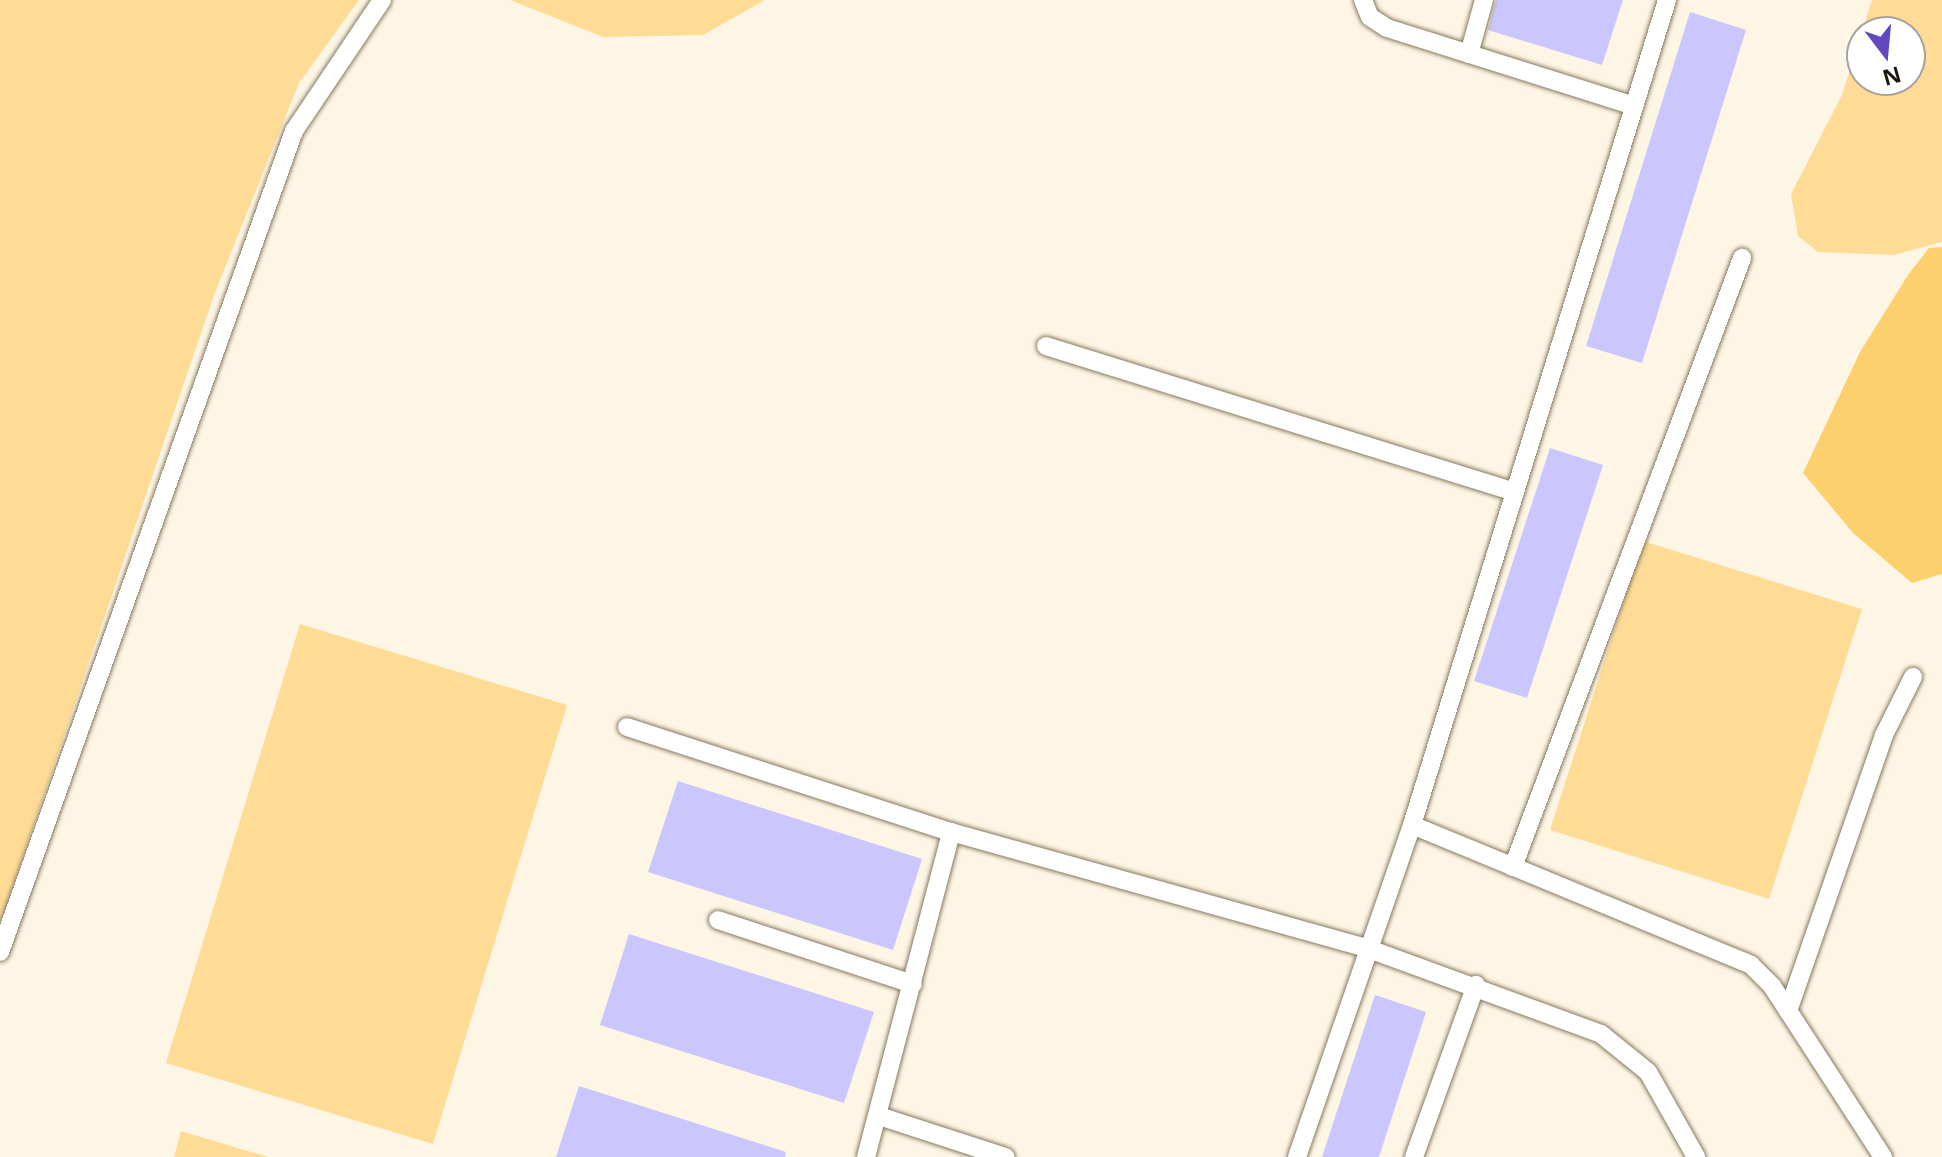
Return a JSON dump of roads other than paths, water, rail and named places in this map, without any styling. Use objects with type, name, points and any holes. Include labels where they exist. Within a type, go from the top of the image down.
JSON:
[{"type":"lane","points":[[0,952],[294,131],[382,0]]},
{"type":"lane","points":[[1363,0],[1370,17],[1387,28],[1634,106]]},
{"type":"lane","points":[[1469,54],[1484,0]]},
{"type":"lane","points":[[1297,1157],[1412,825],[1667,0]]},
{"type":"lane","points":[[1513,867],[1742,258]]},
{"type":"lane","points":[[1046,346],[1515,492]]},
{"type":"lane","points":[[1788,1011],[1884,735],[1913,677]]},
{"type":"lane","points":[[627,727],[951,832],[1369,949],[1476,985],[1601,1034],[1648,1072],[1696,1157]]},
{"type":"lane","points":[[1412,825],[1751,965],[1788,1011],[1883,1157]]},
{"type":"lane","points":[[866,1157],[951,832]]},
{"type":"lane","points":[[718,920],[913,984]]},
{"type":"lane","points":[[1414,1157],[1476,985]]},
{"type":"lane","points":[[879,1116],[1005,1157]]}]
